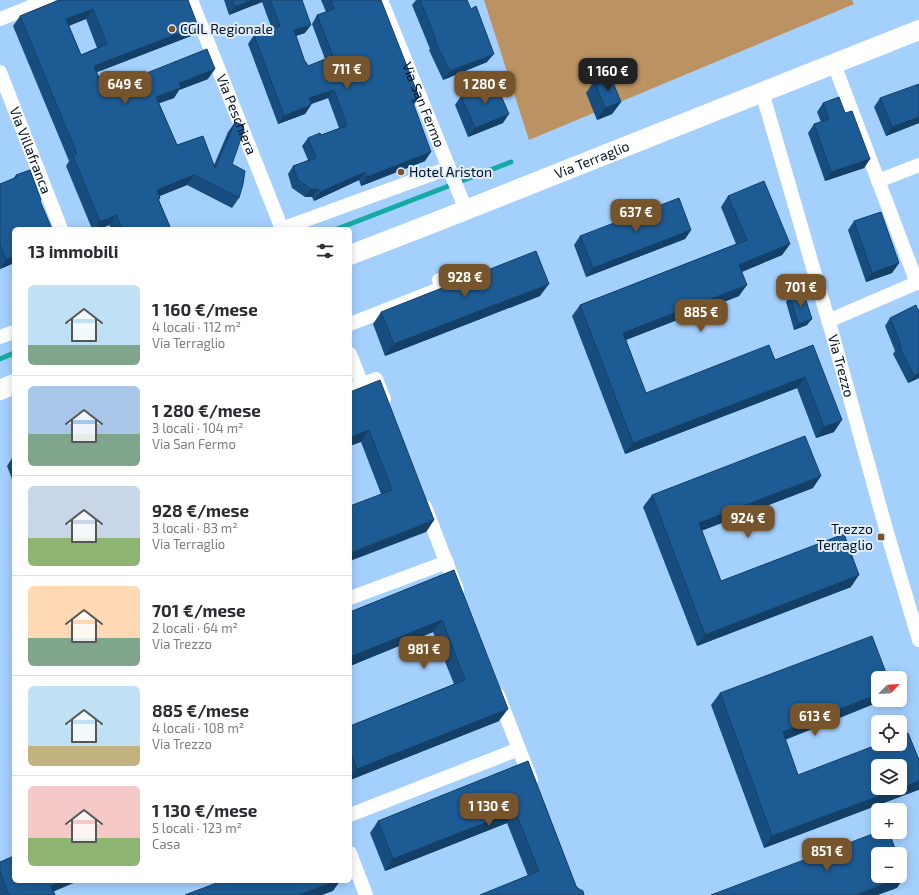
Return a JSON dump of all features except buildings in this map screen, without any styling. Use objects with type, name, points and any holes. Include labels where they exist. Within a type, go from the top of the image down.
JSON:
[{"type":"main road","name":"Via Terraglio","points":[[352,253],[463,202],[762,92],[919,30]]},
{"type":"main road","points":[[0,390],[12,385]]},
{"type":"street","points":[[0,18],[48,0]]},
{"type":"street","name":"Via Peschiera","points":[[191,0],[280,227]]},
{"type":"street","name":"Via San Fermo","points":[[381,0],[463,202]]},
{"type":"street","points":[[828,321],[918,282],[834,64]]},
{"type":"street","name":"Via Villafranca","points":[[0,72],[60,227]]},
{"type":"street","name":"Via Trezzo","points":[[762,92],[919,640]]},
{"type":"street","points":[[878,181],[919,165]]},
{"type":"street","points":[[287,227],[451,173]]},
{"type":"street","points":[[352,323],[442,288],[439,280]]},
{"type":"street","points":[[0,337],[12,333]]},
{"type":"street","points":[[352,365],[356,387],[376,379],[387,408]]},
{"type":"street","points":[[421,496],[463,605]]},
{"type":"street","points":[[352,597],[447,562]]},
{"type":"street","points":[[494,684],[536,792]]},
{"type":"street","points":[[352,813],[519,749]]},
{"type":"street","points":[[352,858],[366,895]]},
{"type":"shaded area","points":[[484,0],[852,0],[854,4],[529,140]]},
{"type":"waterway","points":[[342,227],[511,162]]},
{"type":"waterway","points":[[0,359],[12,354]]},
{"type":"place","name":"CGIL Regionale","points":[[172,29]]},
{"type":"place","name":"Hotel Ariston","points":[[401,172]]},
{"type":"place","name":"Trezzo Terraglio","points":[[881,537]]}]
